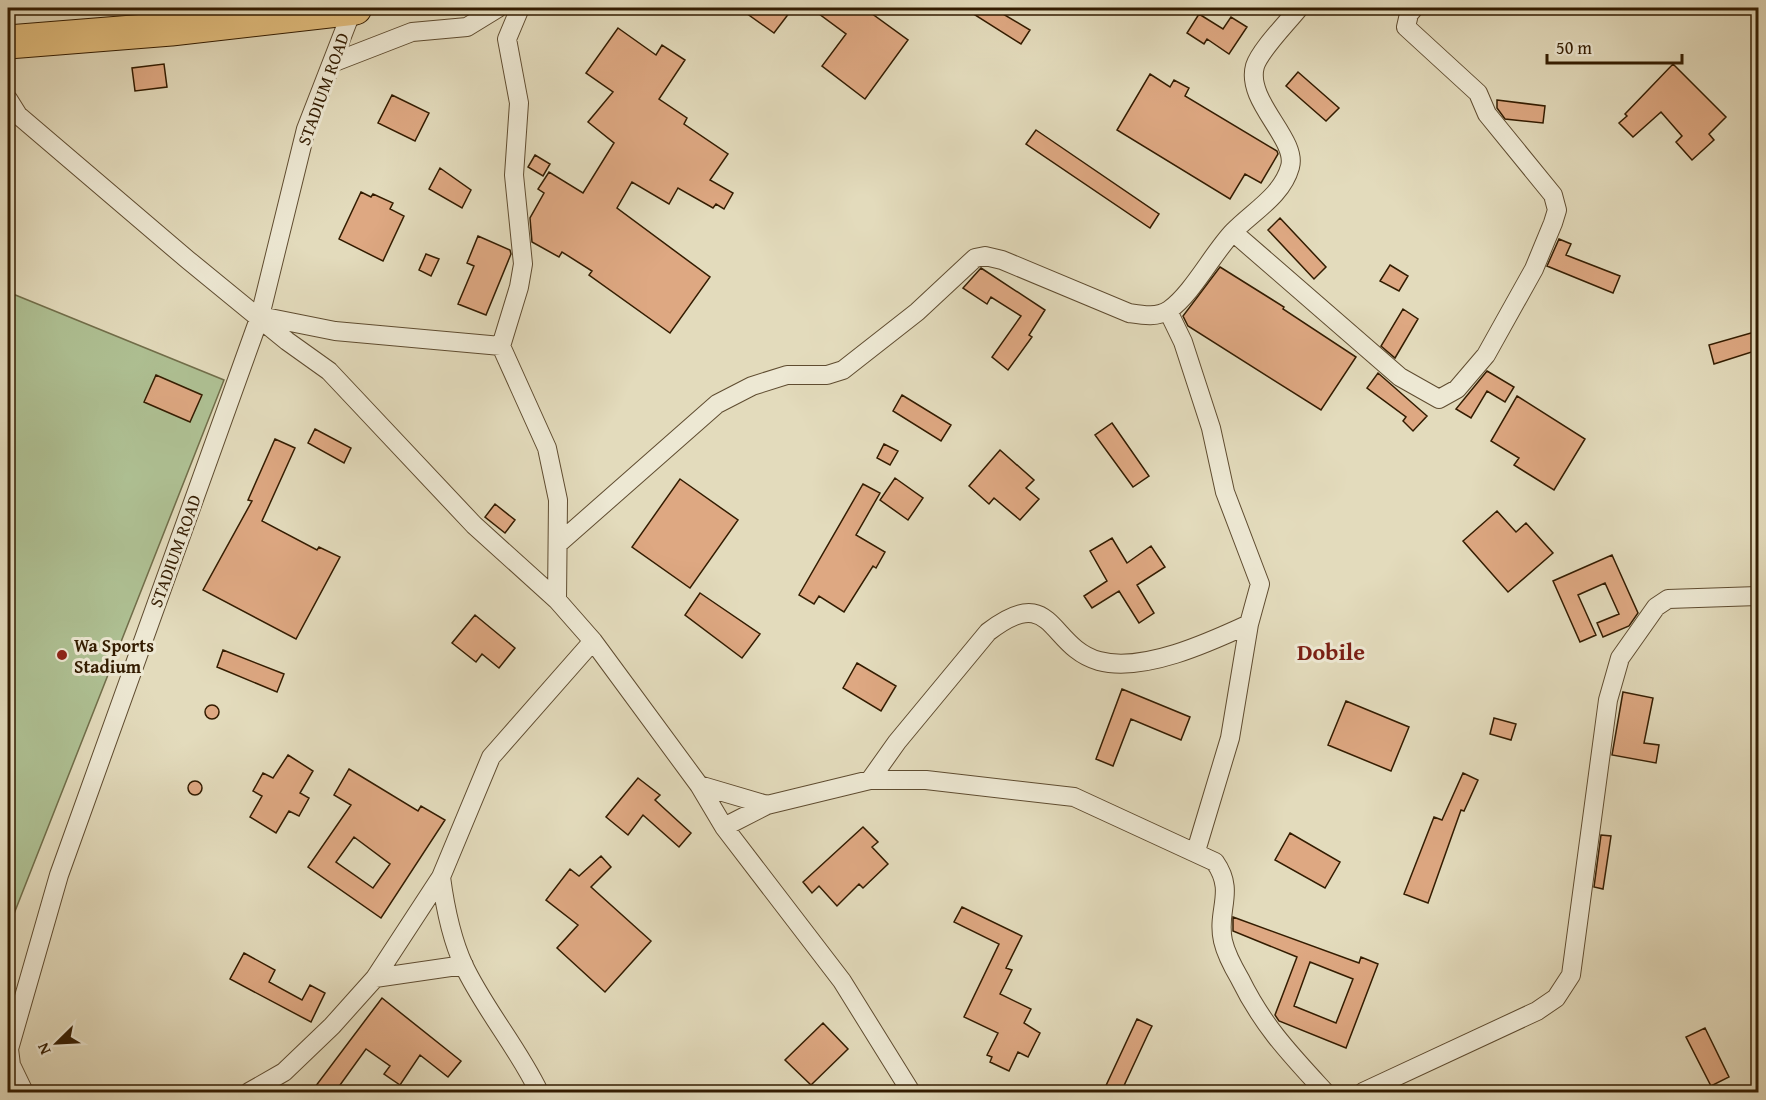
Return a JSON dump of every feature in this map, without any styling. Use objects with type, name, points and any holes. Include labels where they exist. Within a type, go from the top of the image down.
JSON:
[{"type":"highway","points":[[8,42],[171,29],[354,8]]},
{"type":"street","name":"STADIUM ROAD","points":[[24,1092],[11,1065],[9,1049],[59,875],[260,316],[306,129],[354,8]]},
{"type":"street","points":[[332,63],[412,32],[467,27],[498,8]]},
{"type":"street","points":[[520,8],[507,39],[519,103],[514,175],[523,264],[519,287],[501,346],[547,447],[558,500],[557,600]]},
{"type":"street","points":[[558,544],[717,404],[752,386],[787,375],[828,375],[843,370],[917,312],[975,258],[986,256],[1002,260],[1129,313],[1149,316],[1168,311],[1233,232],[1278,190],[1290,166],[1290,154],[1267,115],[1253,76],[1256,63],[1299,8]]},
{"type":"street","points":[[1233,232],[1400,377],[1439,399],[1458,389],[1486,355],[1534,269],[1557,210],[1553,195],[1487,114],[1478,93],[1406,27],[1409,14],[1414,8]]},
{"type":"street","points":[[8,99],[18,115],[188,260],[260,316],[287,341],[329,371],[474,525],[557,600],[593,641],[699,784],[724,827],[842,981],[910,1092]]},
{"type":"street","points":[[1168,311],[1183,342],[1211,428],[1225,492],[1260,584],[1249,624],[1230,738],[1196,851]]},
{"type":"street","points":[[260,316],[335,331],[501,346]]},
{"type":"street","points":[[1363,1092],[1537,1011],[1556,998],[1571,975],[1608,700],[1620,658],[1656,607],[1668,598],[1758,596]]},
{"type":"street","points":[[870,780],[897,742],[988,632],[1006,618],[1034,613],[1047,619],[1075,650],[1098,661],[1120,664],[1140,662],[1186,650],[1249,624]]},
{"type":"street","points":[[249,1092],[284,1072],[332,1026],[375,978],[441,877],[491,757],[593,641]]},
{"type":"street","points":[[724,827],[767,805],[870,780],[926,780],[1074,797],[1196,851],[1215,862],[1223,873],[1227,888],[1221,924],[1223,942],[1257,1014],[1325,1092]]},
{"type":"street","points":[[699,784],[767,805]]},
{"type":"street","points":[[441,877],[445,911],[464,965],[539,1092]]},
{"type":"street","points":[[375,978],[464,965]]},
{"type":"green space","name":"Wa Sports Stadium","points":[[8,292],[224,380],[8,929]]},
{"type":"building","points":[[739,8],[793,8],[774,33]]},
{"type":"building","points":[[811,8],[864,8],[908,40],[865,99],[822,66],[846,34]]},
{"type":"building","points":[[964,8],[993,8],[1030,30],[1021,44]]},
{"type":"building","points":[[1199,14],[1223,29],[1231,17],[1247,27],[1229,54],[1207,39],[1204,44],[1187,33]]},
{"type":"building","points":[[618,28],[656,55],[662,45],[685,60],[659,99],[687,118],[684,124],[728,154],[710,180],[733,193],[724,209],[716,204],[713,208],[678,188],[669,204],[632,182],[617,208],[710,277],[670,333],[589,275],[592,271],[562,252],[559,257],[532,242],[530,218],[544,193],[538,189],[549,172],[583,193],[614,143],[588,122],[613,92],[586,73]]},
{"type":"building","points":[[164,64],[167,87],[135,91],[132,68]]},
{"type":"building","points":[[1673,64],[1726,117],[1709,134],[1714,140],[1692,160],[1676,142],[1682,136],[1661,112],[1633,137],[1619,123]]},
{"type":"building","points":[[1298,72],[1339,108],[1326,121],[1286,86]]},
{"type":"building","points":[[1150,74],[1170,87],[1174,80],[1189,88],[1185,96],[1277,151],[1278,154],[1261,183],[1245,174],[1230,199],[1117,130]]},
{"type":"building","points":[[392,95],[429,113],[415,141],[378,123]]},
{"type":"building","points":[[1497,100],[1545,106],[1543,123],[1505,119],[1497,108]]},
{"type":"building","points":[[1036,130],[1159,214],[1150,228],[1026,144]]},
{"type":"building","points":[[535,155],[550,164],[543,176],[528,167]]},
{"type":"building","points":[[440,168],[471,190],[462,208],[429,189]]},
{"type":"building","points":[[361,192],[371,197],[373,194],[393,203],[390,209],[404,216],[383,261],[339,239]]},
{"type":"building","points":[[1280,218],[1326,267],[1314,279],[1268,230]]},
{"type":"building","points":[[478,236],[510,250],[511,254],[486,315],[458,304],[474,266],[467,263]]},
{"type":"building","points":[[1559,239],[1571,244],[1566,255],[1620,276],[1613,293],[1547,266]]},
{"type":"building","points":[[426,254],[439,259],[431,276],[419,270]]},
{"type":"building","points":[[1390,265],[1408,276],[1399,291],[1380,281]]},
{"type":"building","points":[[1220,267],[1284,307],[1283,309],[1356,357],[1321,410],[1188,326],[1183,316]]},
{"type":"building","points":[[981,268],[1045,310],[1029,335],[1032,337],[1008,370],[992,357],[1021,316],[991,297],[987,304],[963,288]]},
{"type":"building","points":[[1403,309],[1418,319],[1395,358],[1381,346]]},
{"type":"building","points":[[1758,331],[1758,350],[1714,364],[1709,345]]},
{"type":"building","points":[[1487,371],[1514,387],[1505,402],[1487,391],[1471,418],[1456,409]]},
{"type":"building","points":[[1378,373],[1427,416],[1413,431],[1403,421],[1406,417],[1367,388]]},
{"type":"building","points":[[156,375],[202,395],[190,422],[144,402]]},
{"type":"building","points":[[902,395],[951,425],[941,441],[893,411]]},
{"type":"building","points":[[1517,396],[1585,439],[1554,490],[1514,465],[1519,458],[1491,441]]},
{"type":"building","points":[[1112,423],[1149,476],[1133,487],[1095,435]]},
{"type":"building","points":[[315,429],[351,448],[344,463],[308,443]]},
{"type":"building","points":[[275,439],[295,448],[262,521],[317,550],[319,547],[340,557],[296,639],[203,590],[252,501],[248,500]]},
{"type":"building","points":[[884,444],[898,451],[890,465],[877,458]]},
{"type":"building","points":[[1000,450],[1034,480],[1026,488],[1039,499],[1020,520],[994,498],[989,504],[969,486]]},
{"type":"building","points":[[895,478],[923,498],[908,520],[880,500]]},
{"type":"building","points":[[680,479],[738,520],[690,588],[632,547]]},
{"type":"building","points":[[863,484],[880,493],[856,535],[885,552],[876,568],[873,566],[844,612],[819,596],[814,604],[799,595]]},
{"type":"building","points":[[495,504],[515,520],[505,533],[485,517]]},
{"type":"building","points":[[1497,511],[1516,532],[1526,523],[1553,553],[1508,592],[1463,541]]},
{"type":"building","points":[[1112,538],[1127,563],[1151,546],[1165,567],[1137,585],[1154,613],[1139,623],[1119,591],[1092,608],[1084,596],[1107,581],[1090,551]]},
{"type":"building","points":[[1612,555],[1638,613],[1629,626],[1603,637],[1597,623],[1619,614],[1605,583],[1578,595],[1596,635],[1580,642],[1553,581]]},
{"type":"building","points":[[700,593],[760,634],[742,658],[685,615]]},
{"type":"building","points":[[475,615],[515,648],[499,668],[482,654],[476,662],[452,643]]},
{"type":"building","points":[[223,650],[284,674],[277,692],[217,667]]},
{"type":"building","points":[[857,663],[896,686],[881,711],[843,688]]},
{"type":"building","points":[[1122,689],[1190,717],[1181,740],[1131,719],[1113,766],[1096,759]]},
{"type":"building","points":[[1623,692],[1653,698],[1644,743],[1659,745],[1656,763],[1612,755]]},
{"type":"building","points":[[1346,701],[1409,727],[1391,771],[1328,745]]},
{"type":"building","points":[[209,705],[215,705],[219,712],[215,719],[209,719],[205,715],[205,709]]},
{"type":"building","points":[[1494,718],[1516,724],[1511,740],[1490,734]]},
{"type":"building","points":[[288,755],[313,771],[300,793],[309,798],[299,816],[289,811],[276,833],[250,817],[262,796],[253,791],[263,773],[273,778]]},
{"type":"building","points":[[349,769],[418,811],[421,806],[445,820],[381,918],[308,867],[351,805],[334,795]],"holes":[[[354,837],[390,864],[373,888],[336,862]]]},
{"type":"building","points":[[1463,773],[1478,780],[1464,811],[1461,810],[1428,903],[1404,894],[1434,817],[1442,820]]},
{"type":"building","points":[[638,778],[660,795],[655,800],[691,833],[679,847],[643,815],[628,835],[606,817]]},
{"type":"building","points":[[192,781],[198,781],[202,788],[198,795],[192,795],[188,791],[188,785]]},
{"type":"building","points":[[863,827],[878,842],[872,847],[888,864],[863,888],[859,884],[837,906],[819,886],[812,893],[803,882]]},
{"type":"building","points":[[1290,833],[1340,862],[1325,888],[1275,860]]},
{"type":"building","points":[[1601,835],[1611,836],[1603,889],[1594,887]]},
{"type":"building","points":[[601,856],[611,867],[591,887],[651,941],[605,992],[557,948],[578,925],[546,900],[570,869],[579,876]]},
{"type":"building","points":[[962,907],[1022,936],[1006,968],[1012,970],[1000,994],[1031,1009],[1024,1023],[1040,1033],[1028,1057],[1018,1052],[1009,1071],[990,1062],[992,1057],[987,1055],[998,1033],[964,1017],[999,944],[954,922]]},
{"type":"building","points":[[1233,917],[1359,963],[1361,957],[1378,964],[1346,1048],[1279,1021],[1275,1015],[1297,957],[1233,931]],"holes":[[[1310,962],[1353,979],[1336,1023],[1294,1006]]]},
{"type":"building","points":[[244,953],[275,970],[269,982],[302,1000],[310,985],[325,993],[311,1022],[230,979]]},
{"type":"building","points":[[382,998],[461,1061],[448,1077],[420,1055],[400,1085],[384,1074],[390,1066],[366,1049],[335,1092],[323,1092],[315,1087]]},
{"type":"building","points":[[1137,1019],[1152,1026],[1121,1092],[1103,1092]]},
{"type":"building","points":[[823,1023],[848,1049],[811,1085],[785,1060]]},
{"type":"building","points":[[1705,1028],[1729,1077],[1711,1086],[1686,1037]]},
{"type":"place","name":"Wa Sports Stadium","points":[[62,655]]},
{"type":"district","name":"Dobile","points":[[1331,651]]}]
